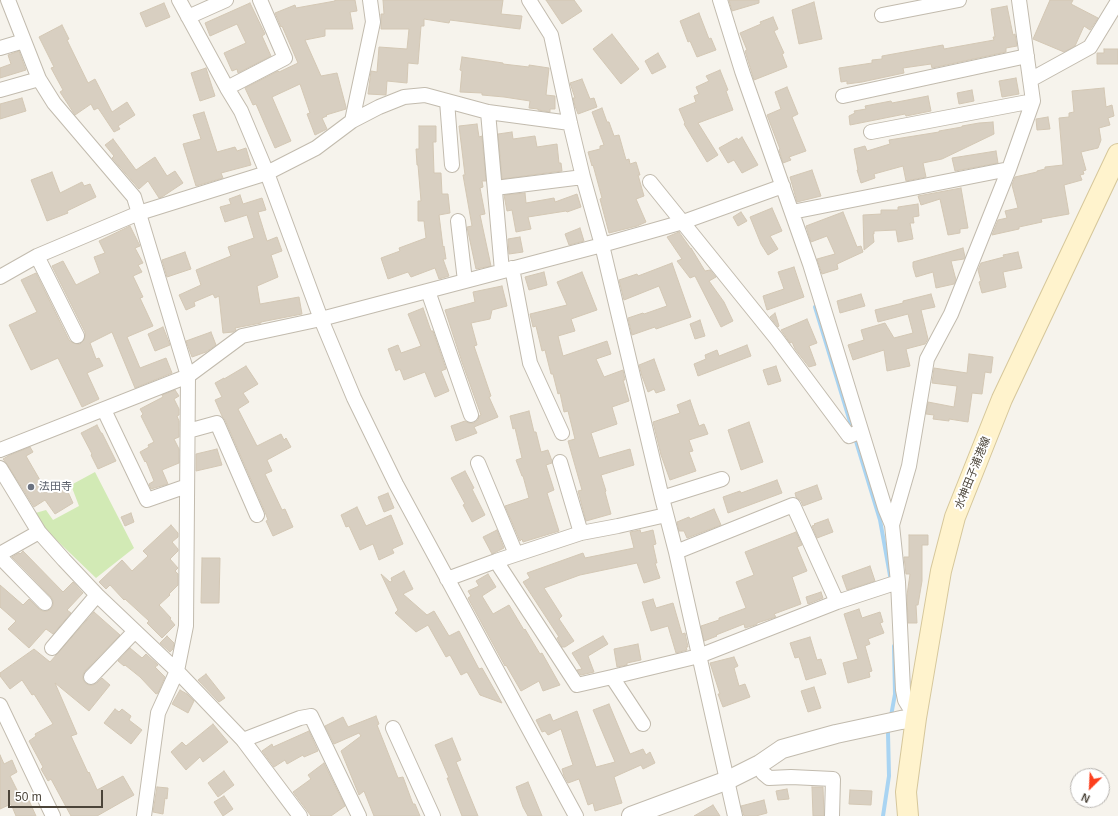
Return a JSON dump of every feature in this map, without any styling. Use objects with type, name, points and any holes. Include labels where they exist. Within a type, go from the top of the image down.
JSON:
[{"type":"main road","name":"水神田子浦港線","points":[[908,816],[906,792],[916,718],[941,571],[955,517],[1002,399],[1118,154]]},
{"type":"street","points":[[179,0],[241,111],[267,173],[321,319],[354,398],[396,484],[576,816]]},
{"type":"street","points":[[188,17],[226,0]]},
{"type":"street","points":[[227,88],[285,58],[260,0]]},
{"type":"street","points":[[352,121],[373,22],[370,0]]},
{"type":"street","points":[[529,0],[551,35],[583,177],[602,245],[676,552],[735,816]]},
{"type":"street","points":[[631,816],[728,780],[760,764],[782,749],[836,734],[916,718],[905,700],[903,690],[898,582],[892,525],[885,508],[810,264],[742,72],[720,0]]},
{"type":"street","points":[[882,15],[959,0]]},
{"type":"street","points":[[892,525],[908,466],[927,359],[951,314],[1033,101],[1019,0]]},
{"type":"street","points":[[1030,80],[1090,46],[1118,1]]},
{"type":"street","points":[[6,5],[24,41],[39,79],[54,103],[134,197],[188,376],[186,626],[177,671],[158,713],[144,816]]},
{"type":"street","points":[[0,48],[24,41]]},
{"type":"street","points":[[843,96],[1027,56]]},
{"type":"street","points":[[0,90],[39,79]]},
{"type":"street","points":[[0,277],[37,256],[139,212],[267,173],[316,148],[352,121],[380,106],[404,97],[425,95],[488,112],[570,122]]},
{"type":"street","points":[[447,101],[452,165]]},
{"type":"street","points":[[871,132],[1033,101]]},
{"type":"street","points":[[488,112],[495,188],[507,270],[530,363],[562,433]]},
{"type":"street","points":[[792,212],[1008,169]]},
{"type":"street","points":[[495,188],[583,177]]},
{"type":"street","points":[[650,182],[776,338],[849,436],[861,431]]},
{"type":"street","points":[[0,450],[188,376],[242,336],[321,319],[602,245],[683,222],[782,186]]},
{"type":"street","points":[[458,221],[465,281]]},
{"type":"street","points":[[37,256],[77,336]]},
{"type":"street","points":[[428,291],[471,415]]},
{"type":"street","points":[[104,410],[147,500],[187,486]]},
{"type":"street","points":[[188,431],[217,423],[257,515]]},
{"type":"street","points":[[560,462],[581,533]]},
{"type":"street","points":[[478,463],[516,554]]},
{"type":"street","points":[[0,468],[39,532],[97,595],[177,671],[243,740],[300,816]]},
{"type":"street","points":[[662,498],[722,479]]},
{"type":"street","points":[[676,552],[793,505],[838,602]]},
{"type":"street","points":[[447,579],[516,554],[581,533],[666,515]]},
{"type":"street","points":[[39,532],[0,556],[45,602]]},
{"type":"street","points":[[496,561],[577,685],[699,656],[838,602],[898,582]]},
{"type":"street","points":[[52,648],[97,595]]},
{"type":"street","points":[[91,677],[135,631]]},
{"type":"street","points":[[612,677],[643,724]]},
{"type":"street","points":[[0,705],[53,816]]},
{"type":"street","points":[[243,740],[300,718],[311,716],[359,816]]},
{"type":"street","points":[[393,728],[433,816]]},
{"type":"street","points":[[760,764],[763,773],[769,778],[791,777],[833,779],[832,816]]},
{"type":"green space","points":[[95,472],[134,548],[96,578],[44,528],[32,514],[46,510],[53,520],[79,506],[71,485]]},
{"type":"building","points":[[335,0],[355,0],[357,11],[350,12],[353,29],[325,29],[325,36],[305,40],[321,76],[337,73],[346,109],[326,115],[327,116],[322,118],[327,129],[315,135],[307,114],[310,113],[300,84],[272,97],[291,141],[275,148],[256,104],[253,105],[245,88],[278,71],[279,72],[298,63],[275,13],[295,5],[296,8]]},
{"type":"building","points":[[383,0],[503,0],[501,14],[522,16],[520,29],[450,20],[449,23],[424,19],[424,26],[421,26],[418,64],[408,63],[407,83],[387,81],[386,95],[368,94],[371,71],[377,72],[379,47],[407,49],[409,29],[381,29],[381,14],[384,14]]},
{"type":"building","points":[[546,0],[574,0],[582,11],[562,24]]},
{"type":"building","points":[[729,0],[759,0],[759,3],[732,11]]},
{"type":"building","points":[[1050,0],[1073,0],[1071,4],[1098,18],[1090,30],[1084,26],[1075,46],[1064,52],[1033,39]]},
{"type":"building","points":[[814,2],[822,39],[799,44],[792,10]]},
{"type":"building","points":[[164,3],[170,17],[146,27],[140,13]]},
{"type":"building","points":[[250,3],[265,34],[262,36],[271,56],[238,73],[237,69],[232,71],[224,53],[246,43],[237,24],[210,36],[205,23]]},
{"type":"building","points":[[1007,6],[1013,35],[1015,34],[1017,46],[1006,48],[1006,52],[932,68],[931,64],[903,68],[904,73],[862,82],[847,84],[847,81],[841,82],[839,68],[872,63],[872,60],[882,59],[882,56],[943,45],[944,49],[994,40],[993,37],[995,37],[991,9]]},
{"type":"building","points":[[699,13],[709,39],[711,38],[716,50],[697,57],[690,41],[688,42],[680,21]]},
{"type":"building","points":[[773,17],[778,29],[774,31],[784,53],[782,54],[787,67],[754,80],[745,51],[747,50],[740,33]]},
{"type":"building","points":[[62,25],[69,39],[67,40],[88,83],[95,79],[112,112],[127,102],[135,115],[118,126],[120,129],[114,132],[98,108],[94,110],[91,104],[75,115],[60,92],[63,90],[51,68],[54,67],[39,37]]},
{"type":"building","points":[[612,34],[639,69],[621,84],[593,49]]},
{"type":"building","points":[[1104,49],[1118,49],[1118,64],[1097,64],[1097,53],[1104,53]]},
{"type":"building","points":[[19,51],[26,70],[0,78],[0,68],[11,64],[8,55]]},
{"type":"building","points":[[658,53],[666,67],[652,74],[645,61]]},
{"type":"building","points":[[462,57],[503,64],[529,67],[529,65],[549,68],[546,95],[555,96],[555,109],[550,109],[550,112],[538,110],[529,108],[530,101],[482,95],[482,93],[460,92],[462,71],[460,70]]},
{"type":"building","points":[[206,68],[215,96],[200,101],[191,73]]},
{"type":"building","points":[[720,70],[728,90],[726,91],[733,110],[698,123],[718,155],[707,162],[684,124],[685,123],[679,109],[696,102],[694,96],[699,94],[696,87],[709,81],[706,76]]},
{"type":"building","points":[[1016,78],[1019,94],[1002,97],[999,81]]},
{"type":"building","points":[[582,79],[590,99],[594,98],[597,107],[578,114],[570,83]]},
{"type":"building","points":[[787,87],[798,114],[792,117],[806,151],[789,157],[791,160],[783,163],[780,149],[767,115],[781,109],[775,92]]},
{"type":"building","points":[[1104,88],[1106,107],[1112,105],[1114,116],[1108,118],[1110,125],[1099,128],[1101,140],[1098,148],[1081,152],[1086,170],[1083,171],[1084,174],[1080,175],[1082,180],[1064,185],[1069,214],[1041,219],[1042,222],[992,235],[998,220],[1007,218],[1005,211],[1018,208],[1012,185],[1015,177],[1037,172],[1045,169],[1045,167],[1063,165],[1059,118],[1069,117],[1069,113],[1074,112],[1072,91]]},
{"type":"building","points":[[972,90],[974,101],[959,104],[957,93]]},
{"type":"building","points":[[928,96],[931,111],[906,116],[905,114],[850,125],[849,116],[855,113],[854,111],[866,109],[865,106],[891,101],[892,103]]},
{"type":"building","points":[[22,98],[26,111],[0,119],[0,104]]},
{"type":"building","points":[[602,108],[614,136],[619,135],[626,160],[629,159],[630,164],[636,162],[644,196],[636,199],[646,222],[637,226],[609,233],[600,199],[602,198],[588,152],[600,149],[600,146],[604,145],[592,112]]},
{"type":"building","points":[[204,112],[217,152],[235,147],[237,151],[246,148],[251,165],[221,173],[223,178],[196,186],[183,144],[201,139],[193,115]]},
{"type":"building","points":[[1048,117],[1050,129],[1037,130],[1036,119]]},
{"type":"building","points":[[993,122],[994,134],[942,159],[923,163],[926,177],[906,181],[903,166],[874,174],[875,178],[861,183],[857,170],[854,149],[865,146],[867,151],[890,144],[889,140],[939,132],[979,123]]},
{"type":"building","points":[[477,124],[479,137],[482,136],[486,181],[482,181],[483,187],[480,188],[485,214],[480,215],[491,266],[476,269],[467,227],[472,226],[463,175],[465,175],[459,126]]},
{"type":"building","points":[[419,126],[436,126],[436,142],[433,142],[434,173],[441,173],[442,194],[448,194],[450,213],[439,215],[446,259],[443,259],[449,276],[439,279],[435,268],[411,277],[408,272],[388,279],[381,258],[400,251],[399,248],[426,238],[424,221],[418,221],[418,201],[421,201],[416,149],[419,149]]},
{"type":"building","points":[[512,132],[513,139],[535,136],[537,147],[557,144],[559,163],[561,163],[562,171],[502,179],[498,134]]},
{"type":"building","points":[[742,137],[758,165],[742,173],[734,160],[728,163],[719,148],[737,138],[738,140]]},
{"type":"building","points":[[113,139],[136,170],[155,157],[167,176],[175,171],[183,183],[159,198],[148,181],[139,189],[112,158],[114,156],[105,145]]},
{"type":"building","points":[[996,151],[998,163],[955,171],[952,158]]},
{"type":"building","points":[[812,170],[821,196],[797,202],[790,177]]},
{"type":"building","points":[[52,172],[60,193],[82,182],[84,186],[90,184],[96,197],[67,211],[68,213],[47,221],[31,180]]},
{"type":"building","points":[[961,188],[968,228],[960,229],[960,233],[948,235],[940,199],[921,205],[918,196]]},
{"type":"building","points":[[525,193],[526,203],[554,198],[555,202],[577,194],[581,207],[567,212],[528,217],[531,229],[516,232],[512,210],[507,211],[504,195]]},
{"type":"building","points":[[240,195],[243,204],[262,198],[266,210],[258,212],[267,241],[277,237],[282,251],[271,255],[278,277],[257,286],[260,304],[299,297],[302,314],[235,328],[236,330],[233,332],[223,333],[219,296],[215,298],[213,294],[194,302],[195,306],[186,310],[179,295],[201,285],[196,270],[231,256],[228,247],[254,238],[247,215],[225,222],[220,207],[231,204],[229,199]]},
{"type":"building","points":[[918,204],[919,216],[913,217],[914,223],[910,223],[913,239],[898,242],[896,230],[874,231],[874,242],[864,250],[863,215],[881,214],[881,210],[898,210],[898,207]]},
{"type":"building","points":[[772,208],[782,231],[770,236],[778,249],[768,255],[761,244],[750,217]]},
{"type":"building","points":[[741,212],[747,221],[738,226],[733,217]]},
{"type":"building","points":[[843,212],[857,247],[861,246],[863,252],[837,264],[838,269],[822,274],[817,259],[835,254],[827,236],[811,242],[806,226]]},
{"type":"building","points":[[130,226],[140,246],[135,248],[143,263],[138,265],[142,272],[133,276],[143,297],[140,298],[153,326],[127,337],[140,368],[166,358],[172,373],[135,388],[112,332],[90,343],[96,359],[99,358],[103,366],[87,373],[99,399],[82,407],[58,358],[31,370],[9,325],[37,312],[21,280],[36,273],[69,340],[73,343],[80,344],[84,340],[85,332],[52,266],[63,261],[76,285],[100,273],[94,257],[105,253],[99,241]]},
{"type":"building","points":[[580,228],[584,241],[569,245],[565,234]]},
{"type":"building","points":[[679,232],[705,271],[710,270],[716,277],[709,281],[724,302],[733,321],[721,327],[695,276],[690,278],[677,261],[682,259],[667,237]]},
{"type":"building","points":[[520,237],[523,252],[509,254],[508,239]]},
{"type":"building","points":[[963,248],[964,259],[951,261],[956,280],[954,284],[936,288],[933,272],[916,277],[913,262]]},
{"type":"building","points":[[185,252],[191,269],[167,277],[162,260]]},
{"type":"building","points":[[1018,252],[1022,268],[1003,272],[1006,287],[982,293],[978,270],[981,263],[1004,257],[1003,255]]},
{"type":"building","points":[[672,263],[691,317],[656,329],[655,327],[632,335],[628,318],[667,306],[659,286],[624,300],[619,280],[637,274],[638,276]]},
{"type":"building","points":[[794,267],[804,297],[767,310],[763,296],[784,289],[778,272]]},
{"type":"building","points":[[544,272],[547,285],[529,290],[525,277]]},
{"type":"building","points":[[582,272],[597,310],[571,319],[575,331],[558,336],[563,356],[607,341],[611,354],[596,359],[604,377],[623,370],[625,380],[623,380],[629,401],[612,407],[617,424],[591,433],[599,458],[630,449],[634,465],[601,475],[611,514],[586,521],[578,491],[582,490],[568,441],[575,439],[568,411],[564,412],[560,393],[558,394],[545,350],[542,351],[536,326],[533,327],[530,314],[567,305],[557,282]]},
{"type":"building","points":[[502,286],[507,306],[492,310],[490,319],[471,323],[477,345],[474,346],[491,396],[489,397],[498,417],[474,427],[477,433],[456,441],[451,426],[465,421],[474,423],[481,415],[445,310],[475,302],[473,292]]},
{"type":"building","points":[[861,294],[865,306],[840,313],[837,301]]},
{"type":"building","points":[[931,294],[935,307],[921,310],[928,339],[925,344],[906,349],[910,366],[887,371],[884,350],[853,360],[848,345],[864,340],[861,330],[885,323],[894,338],[913,333],[908,314],[878,322],[875,310]]},
{"type":"building","points":[[423,308],[431,331],[433,331],[446,369],[441,371],[449,391],[435,397],[425,372],[404,380],[400,369],[396,371],[388,349],[398,345],[401,353],[421,346],[408,314]]},
{"type":"building","points":[[775,313],[779,326],[778,327],[770,317]]},
{"type":"building","points":[[807,319],[817,343],[809,346],[816,365],[809,367],[795,349],[792,342],[790,343],[781,330]]},
{"type":"building","points":[[700,320],[705,336],[695,339],[690,324]]},
{"type":"building","points":[[163,327],[170,345],[155,351],[148,334]]},
{"type":"building","points":[[211,332],[216,345],[206,352],[192,357],[186,341]]},
{"type":"building","points":[[747,345],[751,356],[698,376],[694,364],[706,359],[705,355],[717,350],[719,356]]},
{"type":"building","points":[[969,354],[993,357],[991,373],[985,372],[982,394],[972,393],[968,422],[949,419],[949,421],[933,419],[934,415],[926,414],[928,402],[954,407],[957,386],[932,383],[934,368],[967,373]]},
{"type":"building","points":[[654,359],[665,390],[656,393],[654,389],[648,392],[639,365]]},
{"type":"building","points":[[246,366],[258,384],[243,393],[249,402],[238,409],[257,446],[281,434],[284,440],[286,438],[291,447],[267,460],[272,471],[265,474],[282,510],[285,509],[293,527],[273,536],[266,521],[268,520],[265,512],[215,400],[222,397],[215,383]]},
{"type":"building","points":[[776,366],[781,381],[768,385],[763,370]]},
{"type":"building","points":[[175,390],[179,396],[174,399],[179,409],[179,415],[177,416],[179,421],[179,437],[174,439],[179,449],[179,463],[162,470],[168,484],[151,489],[149,484],[154,481],[146,461],[145,462],[140,452],[154,442],[141,416],[143,414],[140,409],[163,397],[162,395]]},
{"type":"building","points":[[690,400],[699,426],[704,424],[708,434],[689,440],[693,451],[689,452],[696,471],[670,480],[661,455],[653,422],[680,413],[677,405]]},
{"type":"building","points":[[529,411],[541,452],[548,450],[552,461],[552,463],[546,465],[554,490],[547,493],[559,531],[523,542],[522,539],[520,541],[505,506],[529,498],[523,476],[516,460],[522,458],[515,428],[513,429],[510,416]]},
{"type":"building","points":[[749,422],[763,462],[741,470],[728,430]]},
{"type":"building","points":[[97,425],[116,461],[98,469],[81,433]]},
{"type":"building","name":"法田寺","points":[[30,447],[33,452],[26,456],[44,487],[56,481],[58,485],[63,481],[73,503],[55,514],[45,500],[34,507],[3,459]]},
{"type":"building","points":[[217,449],[222,465],[196,471],[196,454]]},
{"type":"building","points":[[465,471],[485,515],[472,522],[463,505],[465,504],[451,478]]},
{"type":"building","points":[[777,480],[782,493],[728,513],[723,497],[740,491],[741,493]]},
{"type":"building","points":[[817,485],[822,499],[803,506],[801,501],[796,497],[795,493]]},
{"type":"building","points":[[388,493],[394,508],[384,512],[378,497]]},
{"type":"building","points":[[357,507],[366,526],[391,515],[403,544],[392,549],[394,553],[379,560],[373,544],[360,550],[349,526],[346,527],[341,515]]},
{"type":"building","points":[[714,509],[721,525],[687,538],[684,531],[679,531],[677,522],[689,517],[690,519]]},
{"type":"building","points":[[131,513],[134,522],[125,526],[121,517]]},
{"type":"building","points":[[828,519],[833,532],[817,538],[812,526]]},
{"type":"building","points":[[171,525],[178,533],[178,537],[172,542],[178,551],[170,559],[178,568],[175,571],[178,574],[178,585],[159,605],[171,618],[170,619],[175,625],[162,638],[147,623],[149,621],[125,599],[124,600],[110,585],[106,589],[99,582],[122,560],[132,571],[148,556],[143,551]]},
{"type":"building","points":[[497,530],[504,548],[492,554],[483,537]]},
{"type":"building","points":[[640,530],[641,533],[653,530],[656,544],[653,545],[657,563],[655,563],[660,578],[644,583],[637,563],[580,575],[544,588],[562,616],[559,619],[574,641],[565,647],[562,647],[557,638],[559,637],[523,582],[530,578],[527,573],[583,553],[585,558],[634,548],[630,532]]},
{"type":"building","points":[[796,532],[802,545],[797,547],[807,571],[792,577],[801,604],[774,614],[776,617],[745,628],[744,624],[704,641],[701,626],[746,608],[736,582],[754,575],[745,552]]},
{"type":"building","points":[[909,535],[928,535],[928,545],[922,545],[922,581],[918,605],[916,605],[917,623],[908,623],[907,595],[910,574],[906,574],[904,557],[909,557]]},
{"type":"building","points":[[23,551],[63,592],[73,582],[83,593],[67,610],[71,613],[53,634],[46,629],[29,648],[8,629],[16,621],[0,607],[0,585],[23,605],[29,599],[39,609],[47,611],[51,609],[53,601],[51,597],[12,557]]},
{"type":"building","points":[[202,558],[220,558],[219,603],[201,603]]},
{"type":"building","points":[[870,566],[875,581],[847,590],[842,576]]},
{"type":"building","points":[[404,571],[413,589],[403,594],[427,615],[434,611],[449,636],[459,631],[479,669],[482,668],[502,703],[480,695],[467,672],[461,675],[450,655],[446,657],[428,625],[416,632],[395,613],[398,610],[381,574],[390,582],[392,581],[391,578]]},
{"type":"building","points":[[488,574],[496,587],[482,596],[493,614],[509,605],[540,654],[542,653],[560,685],[543,691],[539,681],[521,691],[506,665],[505,666],[468,598],[471,596],[468,591],[479,586],[476,581]]},
{"type":"building","points":[[821,592],[823,598],[808,604],[806,597]]},
{"type":"building","points":[[653,599],[656,608],[673,603],[682,634],[685,633],[688,647],[686,647],[687,650],[676,653],[668,626],[651,631],[642,602]]},
{"type":"building","points":[[859,609],[862,618],[880,612],[883,622],[880,623],[884,633],[868,639],[870,644],[865,646],[872,671],[869,672],[870,677],[848,683],[843,663],[858,659],[844,614]]},
{"type":"building","points":[[94,612],[120,635],[85,671],[83,679],[85,683],[93,685],[102,678],[110,685],[89,711],[55,683],[77,734],[71,736],[97,790],[123,776],[134,795],[97,816],[71,816],[51,779],[48,781],[41,769],[43,767],[29,741],[36,736],[35,734],[53,724],[34,694],[32,695],[22,680],[10,689],[0,676],[0,673],[34,649],[50,662]]},
{"type":"building","points":[[167,636],[174,643],[173,649],[170,652],[160,643]]},
{"type":"building","points":[[603,636],[608,644],[588,656],[594,672],[581,675],[577,670],[582,669],[572,653]]},
{"type":"building","points":[[810,637],[817,660],[821,659],[826,674],[806,680],[799,657],[795,658],[790,643]]},
{"type":"building","points":[[638,644],[641,660],[617,667],[614,649]]},
{"type":"building","points":[[130,648],[142,658],[146,654],[158,665],[155,667],[165,677],[158,693],[156,694],[140,677],[118,661]]},
{"type":"building","points":[[734,657],[738,666],[734,668],[739,686],[745,684],[750,697],[723,707],[710,663]]},
{"type":"building","points":[[206,674],[225,698],[219,702],[198,680]]},
{"type":"building","points":[[814,687],[821,708],[808,712],[801,691]]},
{"type":"building","points":[[180,690],[194,701],[188,713],[172,704]]},
{"type":"building","points":[[609,704],[630,754],[643,749],[646,755],[650,752],[655,763],[643,769],[641,765],[614,777],[622,803],[595,811],[593,803],[588,805],[579,779],[568,783],[564,776],[562,769],[573,765],[561,729],[548,735],[545,731],[542,732],[536,720],[550,714],[553,721],[577,711],[596,767],[615,762],[593,710]]},
{"type":"building","points":[[115,709],[119,712],[122,709],[131,716],[129,720],[142,730],[131,744],[104,723]]},
{"type":"building","points":[[376,716],[379,724],[377,725],[398,778],[403,777],[413,804],[415,804],[420,816],[374,816],[364,791],[359,795],[341,751],[361,736],[359,733],[334,744],[325,726],[343,717],[348,727]]},
{"type":"building","points":[[213,724],[228,742],[203,762],[200,757],[186,770],[171,752],[182,742],[186,746]]},
{"type":"building","points":[[309,731],[318,751],[304,757],[303,755],[287,764],[285,760],[274,767],[262,751],[272,744],[273,747]]},
{"type":"building","points":[[452,738],[461,760],[456,762],[478,816],[462,816],[447,778],[449,778],[435,745]]},
{"type":"building","points":[[0,755],[4,764],[12,760],[17,772],[10,776],[20,796],[26,794],[36,816],[16,816],[11,804],[0,809]]},
{"type":"building","points":[[324,763],[345,806],[331,816],[311,816],[293,792],[311,779],[308,775]]},
{"type":"building","points":[[224,771],[234,785],[218,797],[208,783]]},
{"type":"building","points":[[528,782],[542,816],[528,816],[523,807],[516,787]]},
{"type":"building","points":[[157,787],[168,788],[163,814],[153,812]]},
{"type":"building","points":[[812,787],[823,787],[824,816],[813,816]]},
{"type":"building","points":[[787,789],[789,799],[778,800],[776,791]]},
{"type":"building","points":[[850,790],[872,791],[871,805],[849,804]]},
{"type":"building","points":[[224,796],[233,809],[223,816],[214,802]]},
{"type":"building","points":[[764,800],[767,813],[756,816],[744,816],[741,806]]},
{"type":"building","points":[[713,805],[720,816],[694,816]]},
{"type":"waterway","points":[[815,307],[880,520],[891,581]]},
{"type":"waterway","points":[[891,716],[895,694],[894,646]]},
{"type":"waterway","points":[[883,816],[889,776],[889,727]]},
{"type":"place","name":"法田寺","points":[[31,487]]}]
